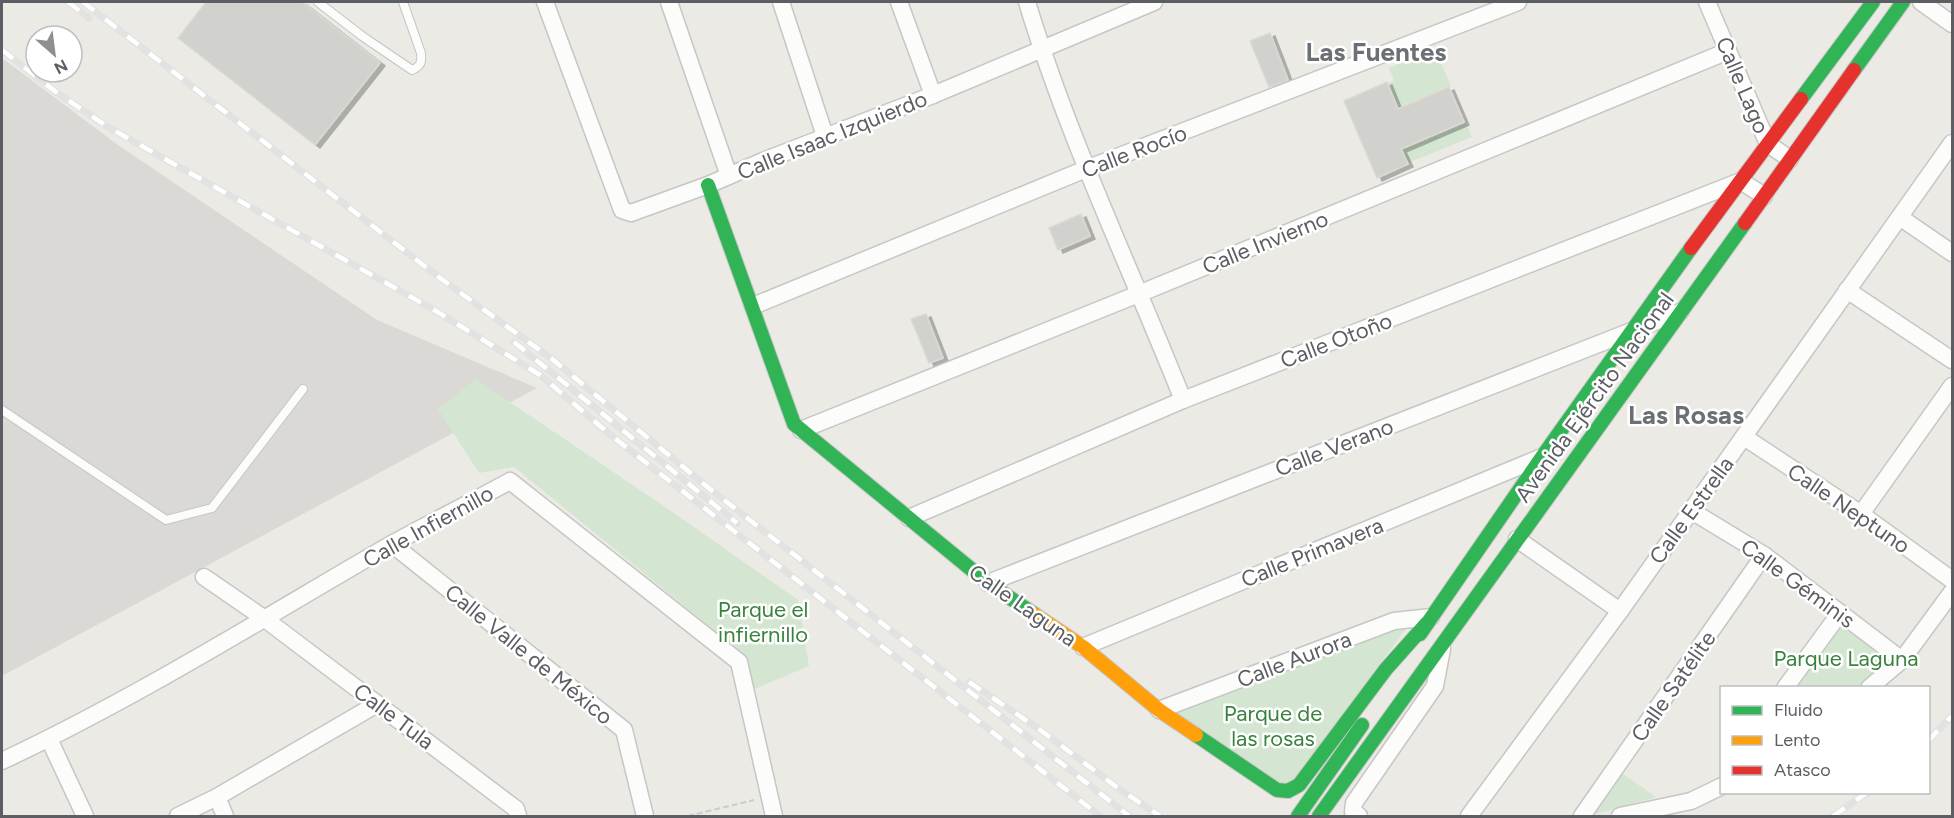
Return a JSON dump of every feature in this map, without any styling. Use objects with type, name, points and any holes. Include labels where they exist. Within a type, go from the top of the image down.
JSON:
[{"type":"main road","name":"Avenida Ejército Nacional","points":[[1298,816],[1395,678],[1429,620],[1542,457],[1741,181],[1874,2]]},
{"type":"main road","name":"Avenida Ejército Nacional","points":[[1319,816],[1903,2]]},
{"type":"main road","name":"Calle Laguna","points":[[708,185],[794,424],[988,583],[1083,647],[1159,710],[1277,790],[1288,791],[1299,785],[1386,669],[1429,620]]},
{"type":"street","name":"Calle Isaac Izquierdo","points":[[545,2],[622,210],[631,213],[708,185],[825,136],[933,95],[1150,2]]},
{"type":"street","points":[[669,2],[729,176]]},
{"type":"street","points":[[781,2],[825,136]]},
{"type":"street","points":[[899,2],[933,95]]},
{"type":"street","points":[[1027,2],[1041,49],[1086,170],[1141,293],[1183,400]]},
{"type":"street","name":"Calle Rocío","points":[[753,306],[1086,170],[1518,2]]},
{"type":"street","name":"Calle Lago","points":[[1707,2],[1768,144],[1790,159]]},
{"type":"street","points":[[1921,2],[1953,24]]},
{"type":"street","name":"Calle Invierno","points":[[801,430],[1141,293],[1728,51]]},
{"type":"street","name":"Calle Estrella","points":[[1469,816],[1620,611],[1953,143]]},
{"type":"street","points":[[1741,181],[1764,196]]},
{"type":"street","name":"Calle Otoño","points":[[909,518],[1183,400],[1741,181]]},
{"type":"street","points":[[1900,218],[1953,253]]},
{"type":"street","points":[[1847,290],[1953,360]]},
{"type":"street","name":"Calle Verano","points":[[988,583],[1681,312]]},
{"type":"street","points":[[1861,514],[1953,386]]},
{"type":"street","name":"Calle Neptuno","points":[[1744,437],[1861,514],[1953,580]]},
{"type":"street","name":"Calle Primavera","points":[[1083,647],[1542,457]]},
{"type":"street","name":"Calle Infiernillo","points":[[2,761],[49,739],[265,619],[392,544],[510,482],[739,662],[774,816]]},
{"type":"street","name":"Calle Géminis","points":[[1690,510],[1764,555],[1902,660]]},
{"type":"street","points":[[1517,539],[1620,611]]},
{"type":"street","name":"Calle Valle de México","points":[[392,544],[624,730],[645,816]]},
{"type":"street","name":"Calle Satélite","points":[[1582,816],[1764,555]]},
{"type":"street","name":"Calle Tula","points":[[204,577],[265,619],[516,809],[518,816]]},
{"type":"street","points":[[1870,686],[1902,660],[1953,592]]},
{"type":"street","points":[[1786,686],[1840,613]]},
{"type":"street","name":"Calle Aurora","points":[[1159,710],[1394,621],[1429,620]]},
{"type":"street","points":[[1359,816],[1353,812],[1354,803],[1435,686],[1443,645]]},
{"type":"street","points":[[178,816],[216,797],[377,704]]},
{"type":"street","points":[[49,739],[85,816]]},
{"type":"street","points":[[1620,816],[1691,801],[1720,787]]},
{"type":"street","points":[[216,797],[225,816]]},
{"type":"lane","points":[[318,2],[412,70],[419,67],[422,62],[421,53],[403,2]]},
{"type":"lane","points":[[408,2],[409,16]]},
{"type":"lane","points":[[2,410],[166,520],[212,508],[303,388]]},
{"type":"path","points":[[688,816],[769,797]]},
{"type":"shaded area","points":[[2,58],[24,74],[24,84],[37,84],[118,145],[377,320],[537,388],[2,676]]},
{"type":"green space","points":[[1435,49],[1451,86],[1398,108],[1388,83],[1394,80],[1389,68]]},
{"type":"green space","points":[[1466,123],[1472,137],[1408,163],[1402,150]]},
{"type":"green space","name":"Parque el infiernillo","points":[[476,379],[798,600],[809,666],[752,690],[737,649],[514,467],[479,473],[438,409]]},
{"type":"green space","name":"Parque Laguna","points":[[1840,616],[1891,656],[1862,686],[1789,686]]},
{"type":"green space","name":"Parque de las rosas","points":[[1409,625],[1286,789],[1174,712]]},
{"type":"green space","points":[[1619,771],[1656,797],[1588,816]]},
{"type":"building","points":[[206,2],[302,2],[380,63],[315,145],[178,38]]},
{"type":"building","points":[[1270,33],[1288,80],[1269,87],[1250,41]]},
{"type":"building","points":[[1387,82],[1398,109],[1449,87],[1464,122],[1401,149],[1408,164],[1377,178],[1344,101]]},
{"type":"building","points":[[1081,214],[1090,236],[1058,250],[1049,228]]},
{"type":"building","points":[[926,314],[943,358],[929,363],[911,319]]},
{"type":"railway","points":[[68,2],[89,18]]},
{"type":"railway","points":[[83,2],[440,278],[552,359],[710,489],[1129,816]]},
{"type":"railway","points":[[2,50],[56,92],[108,127],[436,311],[540,375],[613,437],[1100,816]]},
{"type":"railway","points":[[514,342],[737,523]]},
{"type":"railway","points":[[969,682],[1160,816]]},
{"type":"railway","points":[[1930,739],[1952,716]]},
{"type":"railway","points":[[1833,816],[1865,794]]},
{"type":"traffic: fast","points":[[1801,99],[1873,2]]},
{"type":"traffic: fast","points":[[1854,70],[1903,2]]},
{"type":"traffic: fast","points":[[708,185],[794,424],[988,583],[1034,614]]},
{"type":"traffic: fast","points":[[1319,816],[1745,223]]},
{"type":"traffic: fast","points":[[1420,634],[1542,457],[1691,248]]},
{"type":"traffic: fast","points":[[1196,735],[1277,790],[1288,791],[1299,785],[1386,669],[1427,623]]},
{"type":"traffic: fast","points":[[1298,816],[1362,725]]},
{"type":"traffic: slow","points":[[1034,614],[1083,647],[1159,710],[1196,735]]},
{"type":"traffic: jam","points":[[1745,223],[1854,70]]},
{"type":"traffic: jam","points":[[1691,248],[1801,99]]},
{"type":"district","name":"Las Fuentes","points":[[1376,52]]},
{"type":"district","name":"Las Rosas","points":[[1686,415]]}]
